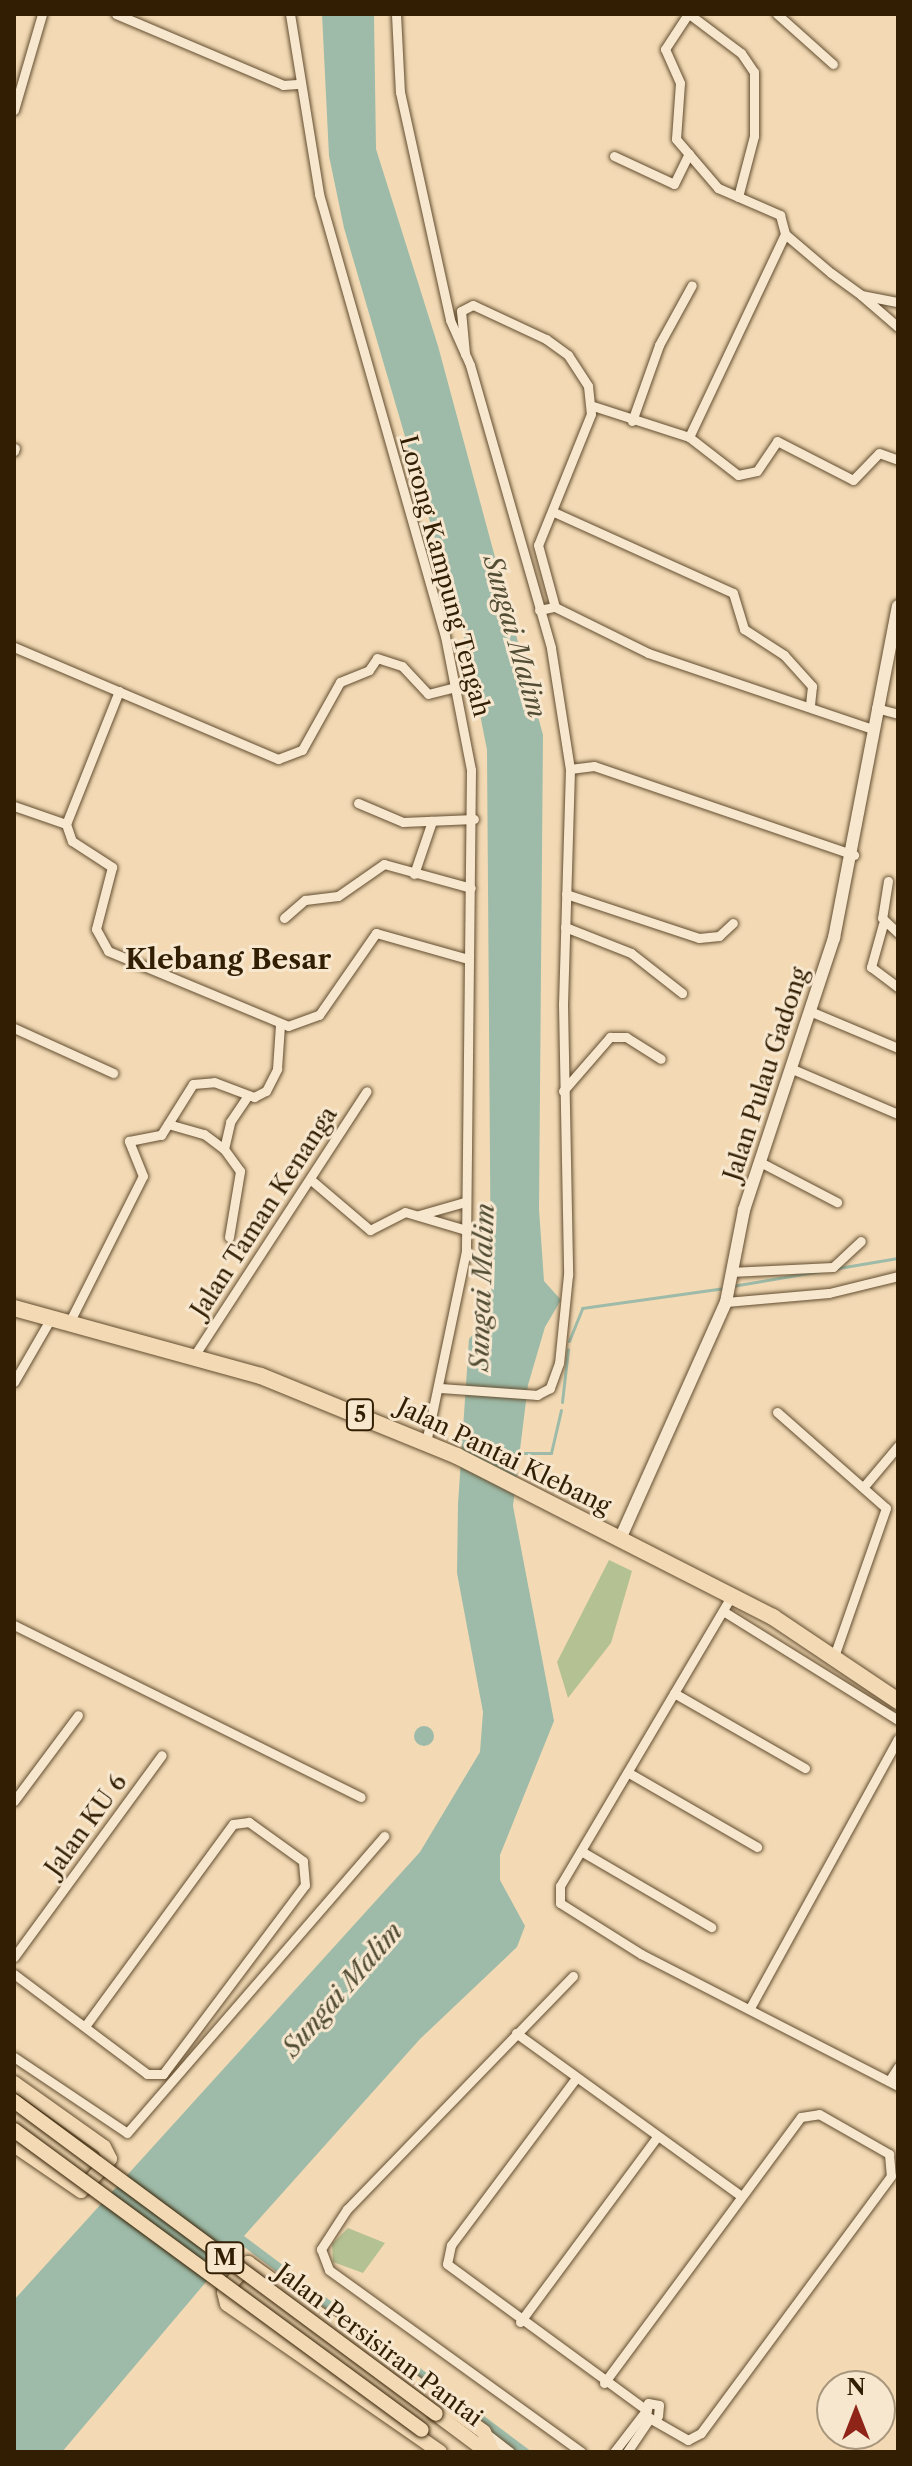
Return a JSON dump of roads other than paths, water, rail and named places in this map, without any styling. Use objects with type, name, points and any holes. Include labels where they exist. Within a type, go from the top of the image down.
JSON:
[{"type":"highway","name":"Jalan Pantai Klebang","points":[[14,1308],[71,1319],[194,1356],[457,1456],[732,1595],[835,1654],[898,1701]]},
{"type":"main road","name":"Jalan Pulau Gadong","points":[[620,1539],[726,1299],[760,1162],[790,1068],[812,1012],[854,855],[872,729],[898,606]]},
{"type":"main road","points":[[14,2083],[104,2147],[110,2159],[81,2191],[14,2145]]},
{"type":"main road","name":"Jalan Persisiran Pantai","points":[[14,2101],[490,2452]]},
{"type":"main road","name":"Jalan Persisiran Pantai","points":[[14,2130],[451,2452]]},
{"type":"main road","points":[[440,2452],[227,2304],[224,2292],[248,2263],[484,2432],[490,2452]]},
{"type":"street","points":[[14,110],[42,14]]},
{"type":"street","points":[[116,14],[283,85],[297,84]]},
{"type":"street","name":"Lorong Kampung Tengah","points":[[290,14],[297,84],[319,194],[456,687],[474,819],[468,959],[464,1279],[426,1443]]},
{"type":"street","points":[[396,14],[396,61],[410,146],[450,320],[465,354],[539,610],[570,769],[563,1091],[567,1300],[554,1382],[537,1395],[441,1388]]},
{"type":"street","points":[[738,197],[754,136],[754,72],[741,53],[689,14],[665,49],[680,83],[674,132],[718,188],[738,197],[780,215],[785,234],[898,327]]},
{"type":"street","points":[[777,14],[833,64]]},
{"type":"street","points":[[614,156],[674,184],[689,153]]},
{"type":"street","points":[[689,437],[785,234]]},
{"type":"street","points":[[632,421],[659,345],[692,285]]},
{"type":"street","points":[[861,295],[898,302]]},
{"type":"street","points":[[465,354],[461,311],[473,305],[568,355],[593,406],[689,437],[738,475],[757,471],[777,441],[853,480],[879,453],[898,460]]},
{"type":"street","points":[[555,607],[538,545],[556,513],[593,406]]},
{"type":"street","points":[[556,513],[733,593],[744,629],[784,655],[812,686],[810,705]]},
{"type":"street","points":[[539,610],[555,607],[648,653],[810,705],[872,729]]},
{"type":"street","points":[[14,647],[278,759],[302,750],[340,682],[369,670],[377,658],[402,666],[428,694],[456,687]]},
{"type":"street","points":[[119,691],[66,824],[72,841],[112,867],[96,929],[102,945],[280,1025],[313,1021],[376,933],[468,959]]},
{"type":"street","points":[[876,708],[898,714]]},
{"type":"street","points":[[570,769],[594,766],[854,855]]},
{"type":"street","points":[[358,803],[380,817],[432,821],[474,819]]},
{"type":"street","points":[[14,806],[66,824]]},
{"type":"street","points":[[414,874],[432,821]]},
{"type":"street","points":[[284,918],[305,900],[338,896],[376,866],[471,888]]},
{"type":"street","points":[[888,881],[883,924],[871,967],[898,987]]},
{"type":"street","points":[[566,894],[699,938],[719,936],[733,923]]},
{"type":"street","points":[[883,924],[898,933]]},
{"type":"street","points":[[565,927],[631,953],[682,993]]},
{"type":"street","points":[[812,1012],[898,1048]]},
{"type":"street","points":[[71,1319],[143,1176],[129,1141],[157,1138],[193,1084],[214,1082],[248,1095],[261,1095],[274,1078],[280,1025]]},
{"type":"street","points":[[14,1029],[113,1073]]},
{"type":"street","points":[[563,1091],[610,1037],[626,1037],[661,1059]]},
{"type":"street","points":[[790,1068],[898,1114]]},
{"type":"street","name":"Jalan Taman Kenanga","points":[[194,1356],[367,1091]]},
{"type":"street","points":[[224,1149],[230,1122],[248,1095]]},
{"type":"street","points":[[168,1124],[204,1134],[224,1149],[240,1171],[229,1237]]},
{"type":"street","points":[[760,1162],[837,1202]]},
{"type":"street","points":[[310,1179],[370,1230],[396,1213],[419,1215],[466,1230]]},
{"type":"street","points":[[419,1215],[465,1202]]},
{"type":"street","points":[[729,1277],[833,1267],[861,1241]]},
{"type":"street","points":[[726,1299],[829,1293],[898,1276]]},
{"type":"street","points":[[14,1382],[53,1315]]},
{"type":"street","points":[[777,1412],[866,1484],[893,1516],[835,1654]]},
{"type":"street","points":[[866,1484],[898,1446]]},
{"type":"street","points":[[732,1595],[560,1886],[564,1908],[894,2083],[898,2067]]},
{"type":"street","points":[[723,1611],[898,1720]]},
{"type":"street","points":[[14,1625],[361,1797]]},
{"type":"street","points":[[674,1693],[805,1768]]},
{"type":"street","points":[[14,1801],[78,1715]]},
{"type":"street","points":[[750,2008],[898,1739]]},
{"type":"street","name":"Jalan KU 6","points":[[14,1957],[162,1755]]},
{"type":"street","points":[[629,1773],[757,1847]]},
{"type":"street","points":[[14,1974],[147,2074],[171,2069],[305,1885],[303,1861],[249,1822],[233,1824],[85,2026]]},
{"type":"street","points":[[14,2057],[116,2132],[127,2133],[158,2102],[384,1836]]},
{"type":"street","points":[[581,1851],[711,1927]]},
{"type":"street","points":[[573,1976],[347,2209],[321,2249],[329,2270],[581,2452]]},
{"type":"street","points":[[516,2033],[741,2196]]},
{"type":"street","points":[[576,2078],[447,2251],[449,2270],[604,2383],[688,2440],[701,2433],[891,2176],[892,2158],[819,2114],[805,2114],[604,2383]]},
{"type":"street","points":[[520,2322],[657,2137]]},
{"type":"street","points":[[614,2452],[649,2414]]},
{"type":"street","points":[[627,2452],[649,2414]]},
{"type":"street","points":[[484,2432],[510,2452]]},
{"type":"water","name":"Sungai Malim","points":[[322,14],[374,14],[376,149],[438,346],[543,735],[539,1209],[544,1281],[561,1300],[545,1327],[528,1385],[513,1506],[554,1721],[500,1855],[500,1880],[525,1926],[517,1947],[420,2039],[244,2236],[532,2452],[514,2452],[239,2243],[62,2452],[14,2452],[14,2300],[420,1852],[480,1752],[483,1712],[457,1573],[458,1504],[469,1339],[490,1315],[491,1298],[487,750],[467,648],[344,228],[329,156]]},
{"type":"water","points":[[424,1726],[431,1729],[434,1736],[431,1743],[424,1746],[417,1743],[414,1736],[417,1729]]},
{"type":"waterway","points":[[732,1286],[898,1258]]},
{"type":"waterway","points":[[569,1341],[582,1308],[725,1288]]},
{"type":"waterway","points":[[562,1402],[568,1349]]},
{"type":"waterway","points":[[514,1453],[551,1453],[561,1410]]},
{"type":"district","name":"Klebang Besar","points":[[228,959]]}]
